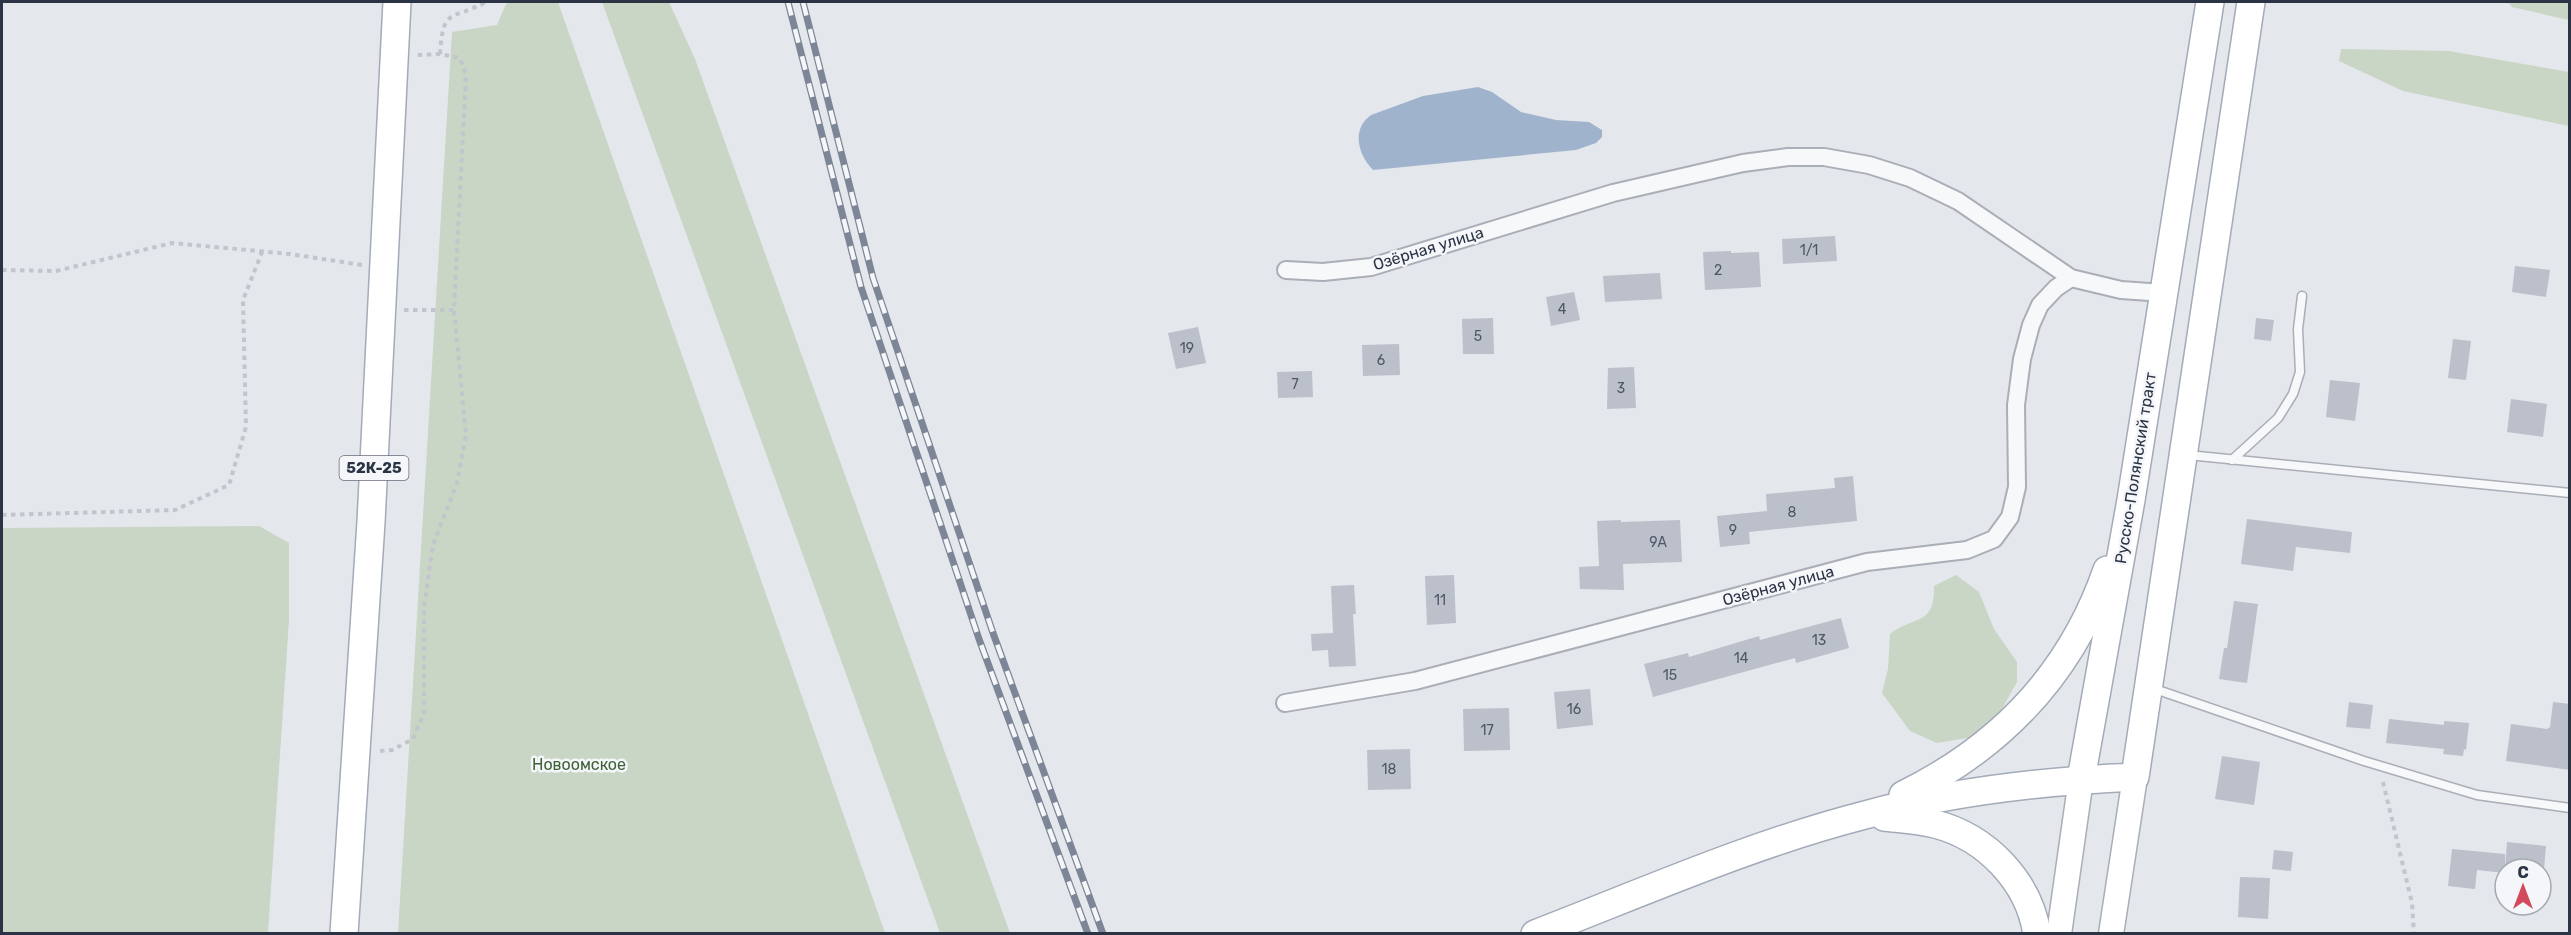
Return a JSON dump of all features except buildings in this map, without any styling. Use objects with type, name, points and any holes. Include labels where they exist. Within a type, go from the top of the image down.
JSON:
[{"type":"main road","name":"52К-25","points":[[344,933],[371,522],[397,2]]},
{"type":"main road","name":"Русско-Полянский тракт","points":[[2059,933],[2081,779],[2131,500],[2210,2]]},
{"type":"main road","points":[[2111,933],[2251,2]]},
{"type":"main road","points":[[1865,815],[1942,776],[2002,732],[2031,701],[2061,664],[2082,629],[2103,582],[2131,500]]},
{"type":"main road","points":[[1535,933],[1776,842],[1865,815],[1955,794],[2081,779],[2135,777]]},
{"type":"main road","points":[[1865,815],[1936,824],[1970,838],[2003,863],[2023,889],[2037,933]]},
{"type":"street","name":"Озёрная улица","points":[[1286,270],[1323,272],[1371,267],[1612,193],[1743,163],[1788,157],[1824,157],[1869,165],[1910,178],[1958,201],[2071,278],[2121,290],[2164,293]]},
{"type":"street","name":"Озёрная улица","points":[[1286,703],[1415,681],[1867,562],[1967,550],[1994,538],[2010,517],[2017,487],[2016,405],[2022,359],[2031,325],[2040,305],[2056,288],[2071,278]]},
{"type":"lane","points":[[2232,460],[2278,418],[2293,394],[2300,372],[2298,329],[2302,296]]},
{"type":"lane","points":[[2183,455],[2570,493]]},
{"type":"lane","points":[[2148,687],[2379,766],[2477,795],[2570,808]]},
{"type":"path","points":[[440,54],[442,28],[452,15],[486,2]]},
{"type":"path","points":[[355,753],[392,750],[413,739],[424,713],[424,608],[433,545],[457,483],[466,435],[454,310],[466,75],[460,58],[440,54],[395,55]]},
{"type":"path","points":[[2,270],[56,271],[172,243],[385,268]]},
{"type":"path","points":[[2,515],[175,510],[229,484],[246,427],[243,300],[262,252]]},
{"type":"path","points":[[382,310],[454,310]]},
{"type":"path","points":[[2379,766],[2412,903],[2414,933]]},
{"type":"green space","name":"Новоомское","points":[[511,2],[558,2],[885,933],[398,933],[452,32],[497,25],[506,4]]},
{"type":"green space","points":[[602,2],[669,2],[695,59],[1010,933],[940,933]]},
{"type":"green space","points":[[2508,2],[2569,2],[2569,20],[2512,7]]},
{"type":"green space","points":[[2341,49],[2449,51],[2569,72],[2569,126],[2403,91],[2339,61]]},
{"type":"green space","points":[[259,526],[289,543],[289,620],[268,933],[2,933],[2,528]]},
{"type":"green space","points":[[1956,575],[1979,592],[1994,629],[2017,662],[2017,682],[1999,714],[1973,737],[1937,743],[1910,731],[1882,693],[1888,669],[1890,634],[1927,614],[1931,608],[1934,586]]},
{"type":"water","points":[[1478,87],[1492,92],[1521,112],[1556,120],[1589,122],[1602,130],[1602,137],[1596,143],[1576,150],[1373,170],[1368,164],[1361,150],[1359,135],[1361,127],[1371,115],[1423,96]]},
{"type":"railway","points":[[788,2],[861,287],[979,639],[1088,934]]},
{"type":"railway","points":[[803,2],[873,278],[993,633],[1103,934]]}]
